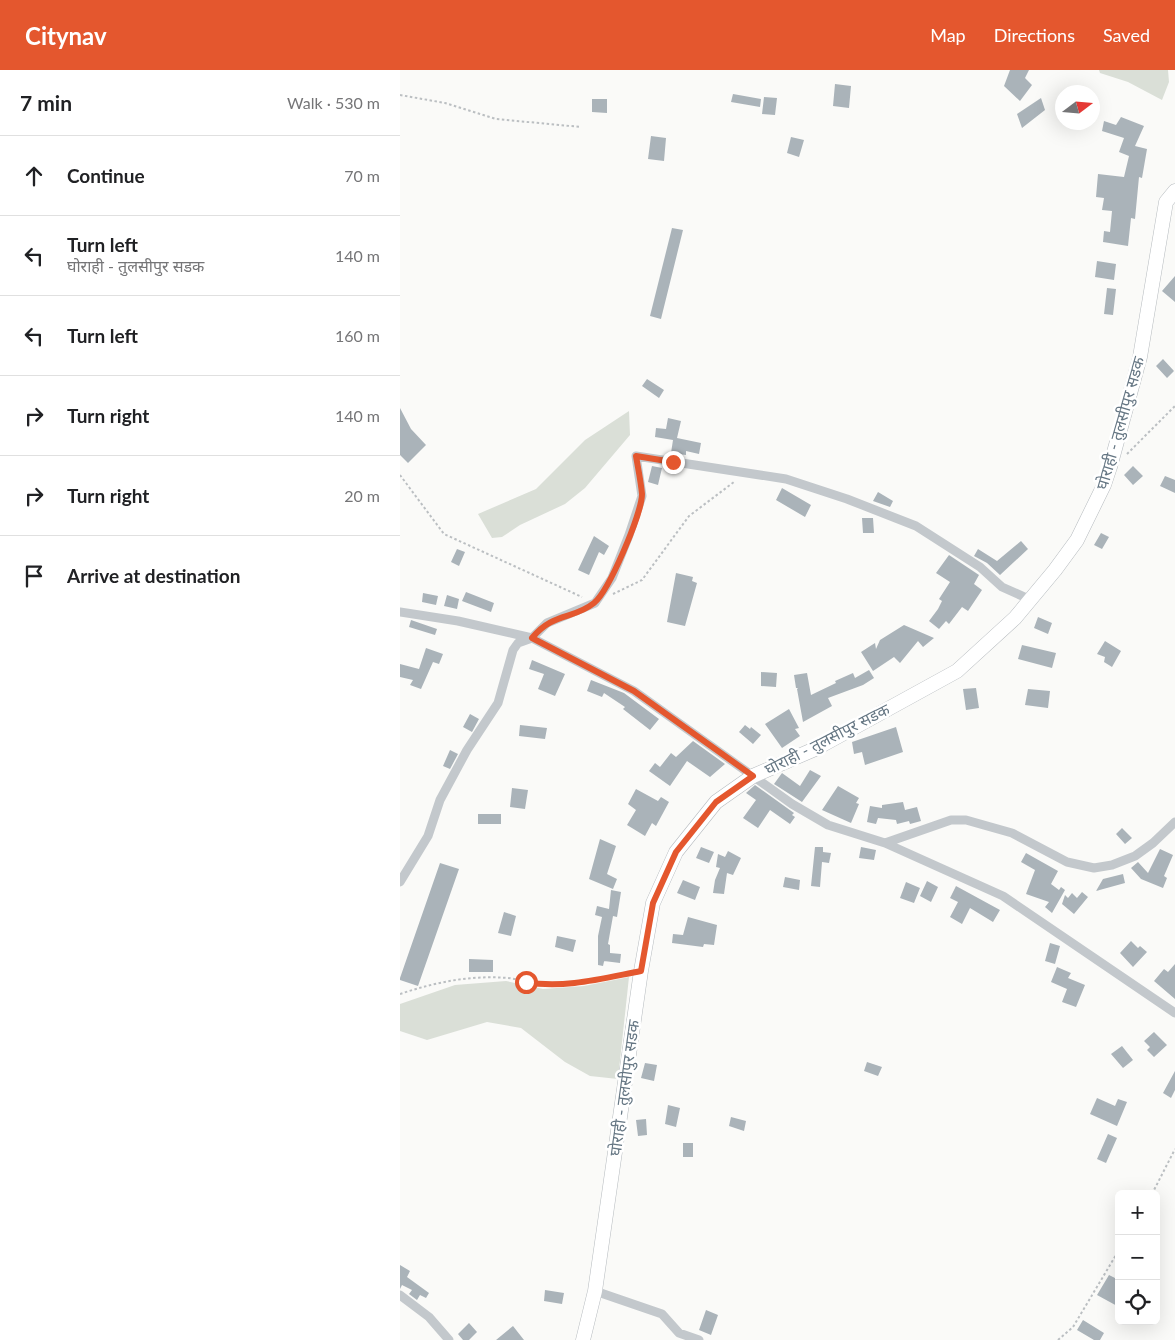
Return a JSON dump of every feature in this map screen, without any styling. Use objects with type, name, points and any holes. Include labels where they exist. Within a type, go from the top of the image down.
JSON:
[{"type":"main road","name":"घोराही - तुलसीपुर सडक","points":[[583,1340],[595,1291],[641,971],[653,903],[676,852],[716,802],[753,776],[814,750],[957,671],[1015,618],[1078,540],[1104,485],[1110,467],[1140,357],[1166,202],[1175,191]]},
{"type":"street","points":[[400,882],[428,836],[440,800],[467,750],[498,703],[513,650],[518,643],[532,638],[547,623],[595,603],[612,578],[642,496],[636,456],[786,479],[916,526],[980,567],[1002,587],[1029,599]]},
{"type":"street","points":[[400,612],[458,621],[532,638],[634,691],[792,804],[828,825],[885,843],[1003,896],[1175,1013]]},
{"type":"street","points":[[885,843],[951,820],[966,820],[1012,833],[1067,862],[1094,868],[1112,865],[1135,856],[1153,843],[1175,822]]},
{"type":"street","points":[[595,1291],[662,1314],[679,1333],[699,1340]]},
{"type":"street","points":[[400,1295],[429,1317],[449,1340]]},
{"type":"path","points":[[400,95],[445,103],[496,120],[581,127]]},
{"type":"path","points":[[1110,467],[1132,450],[1175,406]]},
{"type":"path","points":[[400,475],[444,534],[595,603],[642,580],[688,516],[747,473]]},
{"type":"path","points":[[400,994],[430,984],[462,978],[509,978],[543,985],[584,982],[641,971]]},
{"type":"path","points":[[1154,1190],[1175,1149]]},
{"type":"path","points":[[1058,1340],[1073,1327],[1115,1257]]},
{"type":"shaded area","points":[[1099,70],[1168,70],[1169,82],[1162,100],[1128,82],[1100,73]]},
{"type":"shaded area","points":[[629,411],[630,435],[585,488],[565,504],[520,525],[502,537],[492,538],[478,514],[536,489],[585,440]]},
{"type":"shaded area","points":[[629,977],[618,1079],[590,1076],[565,1062],[521,1028],[487,1022],[427,1040],[400,1031],[400,1004],[455,985],[506,981],[543,989],[584,986]]},
{"type":"building","points":[[1010,70],[1029,70],[1025,78],[1032,85],[1020,101],[1004,86]]},
{"type":"building","points":[[835,84],[851,86],[849,108],[833,106]]},
{"type":"building","points":[[733,94],[761,99],[760,107],[731,102]]},
{"type":"building","points":[[764,97],[777,98],[775,115],[762,114]]},
{"type":"building","points":[[1041,98],[1045,110],[1022,128],[1017,114]]},
{"type":"building","points":[[592,99],[607,99],[607,113],[592,112]]},
{"type":"building","points":[[1121,117],[1144,126],[1135,146],[1147,149],[1142,178],[1139,177],[1135,219],[1131,218],[1128,246],[1103,242],[1104,231],[1110,232],[1112,211],[1102,210],[1104,198],[1096,197],[1098,174],[1124,177],[1129,156],[1119,152],[1124,138],[1102,131],[1104,121],[1116,125]]},
{"type":"building","points":[[651,136],[666,138],[664,161],[648,159]]},
{"type":"building","points":[[791,137],[804,140],[799,157],[787,153]]},
{"type":"building","points":[[672,228],[683,230],[661,319],[650,316]]},
{"type":"building","points":[[1097,261],[1116,264],[1114,280],[1095,277]]},
{"type":"building","points":[[1175,276],[1175,302],[1162,291]]},
{"type":"building","points":[[1107,288],[1116,289],[1113,315],[1104,314]]},
{"type":"building","points":[[1163,359],[1174,371],[1167,378],[1156,366]]},
{"type":"building","points":[[647,379],[664,390],[659,398],[642,386]]},
{"type":"building","points":[[400,408],[411,429],[426,445],[408,463],[400,455]]},
{"type":"building","points":[[668,418],[681,421],[677,438],[701,443],[699,454],[686,451],[686,455],[671,453],[673,440],[655,437],[656,428],[666,429]]},
{"type":"building","points":[[652,466],[662,468],[658,485],[648,482]]},
{"type":"building","points":[[1133,466],[1143,476],[1133,485],[1124,475]]},
{"type":"building","points":[[1165,476],[1175,480],[1175,493],[1160,486]]},
{"type":"building","points":[[782,488],[811,505],[805,517],[776,500]]},
{"type":"building","points":[[878,492],[893,501],[890,507],[873,501]]},
{"type":"building","points":[[862,518],[873,518],[874,533],[863,533]]},
{"type":"building","points":[[1101,533],[1109,537],[1102,549],[1094,545]]},
{"type":"building","points":[[594,536],[609,546],[604,555],[599,552],[589,575],[578,570]]},
{"type":"building","points":[[1021,541],[1028,549],[1000,575],[987,563],[974,556],[978,549],[997,561]]},
{"type":"building","points":[[457,549],[465,552],[459,566],[451,562]]},
{"type":"building","points":[[949,555],[979,575],[974,584],[982,590],[968,611],[962,607],[949,624],[946,621],[939,629],[929,621],[938,609],[942,601],[939,599],[950,582],[936,573]]},
{"type":"building","points":[[676,573],[693,577],[692,581],[697,583],[685,626],[667,622]]},
{"type":"building","points":[[466,592],[494,603],[491,612],[462,601]]},
{"type":"building","points":[[423,593],[438,596],[436,605],[422,602]]},
{"type":"building","points":[[447,595],[459,599],[457,609],[444,606]]},
{"type":"building","points":[[1038,617],[1052,623],[1048,634],[1034,628]]},
{"type":"building","points":[[411,620],[437,629],[435,635],[409,627]]},
{"type":"building","points":[[904,625],[934,638],[923,647],[918,641],[900,663],[894,657],[873,671],[861,652],[875,643],[876,649],[880,640]]},
{"type":"building","points":[[1105,641],[1121,651],[1112,667],[1104,662],[1105,657],[1097,654]]},
{"type":"building","points":[[1022,645],[1056,653],[1052,668],[1018,659]]},
{"type":"building","points":[[426,648],[443,654],[439,664],[433,662],[421,689],[410,685],[413,680],[400,677],[400,664],[419,669]]},
{"type":"building","points":[[532,660],[565,674],[555,696],[538,689],[544,674],[529,669]]},
{"type":"building","points":[[869,670],[874,678],[863,685],[828,698],[832,706],[803,722],[794,675],[807,673],[811,695],[853,673],[855,678]]},
{"type":"building","points":[[761,672],[777,673],[776,687],[761,686]]},
{"type":"building","points":[[591,680],[624,693],[659,719],[650,730],[623,709],[625,707],[604,693],[602,697],[587,691]]},
{"type":"building","points":[[976,688],[979,708],[966,710],[963,689]]},
{"type":"building","points":[[1028,689],[1050,691],[1048,708],[1025,705]]},
{"type":"building","points":[[789,709],[799,728],[795,729],[800,736],[782,748],[765,724]]},
{"type":"building","points":[[470,714],[479,719],[472,732],[463,727]]},
{"type":"building","points":[[520,725],[547,728],[545,739],[519,736]]},
{"type":"building","points":[[745,725],[761,735],[753,744],[739,732]]},
{"type":"building","points":[[896,727],[903,752],[865,765],[862,752],[854,754],[852,742]]},
{"type":"building","points":[[693,741],[725,764],[710,777],[687,761],[670,786],[649,771],[655,763],[660,767],[671,753],[676,757]]},
{"type":"building","points":[[450,750],[458,754],[450,769],[443,766]]},
{"type":"building","points":[[810,770],[821,776],[802,802],[774,784],[782,773],[800,786]]},
{"type":"building","points":[[755,785],[794,813],[792,815],[795,817],[790,824],[770,810],[758,828],[743,818],[756,800],[746,793]]},
{"type":"building","points":[[838,786],[859,798],[856,803],[859,804],[851,823],[822,810]]},
{"type":"building","points":[[512,788],[528,790],[525,809],[510,807]]},
{"type":"building","points":[[636,789],[658,801],[661,797],[669,802],[656,826],[652,823],[645,836],[627,825],[636,810],[628,804]]},
{"type":"building","points":[[903,802],[905,810],[917,807],[921,821],[910,824],[909,821],[897,824],[896,820],[878,818],[876,824],[867,822],[870,806],[882,808],[882,805]]},
{"type":"building","points":[[478,814],[501,814],[501,824],[478,824]]},
{"type":"building","points":[[1122,828],[1132,838],[1125,844],[1116,834]]},
{"type":"building","points":[[600,839],[616,846],[607,874],[617,879],[613,889],[589,879]]},
{"type":"building","points":[[701,847],[714,852],[709,863],[696,858]]},
{"type":"building","points":[[815,847],[823,847],[823,852],[831,853],[829,863],[822,862],[820,887],[811,886]]},
{"type":"building","points":[[861,847],[876,850],[874,860],[859,858]]},
{"type":"building","points":[[1160,849],[1173,855],[1164,876],[1167,878],[1163,888],[1141,879],[1131,868],[1138,862],[1148,873]]},
{"type":"building","points":[[728,851],[741,858],[733,875],[727,873],[724,894],[713,893],[715,880],[720,868],[716,867],[718,854],[725,857]]},
{"type":"building","points":[[1026,853],[1058,871],[1051,884],[1059,890],[1061,887],[1065,890],[1052,913],[1045,907],[1049,902],[1026,894],[1035,870],[1021,862]]},
{"type":"building","points":[[440,863],[459,869],[418,986],[400,980],[400,978]]},
{"type":"building","points":[[1123,874],[1125,883],[1096,891],[1103,879]]},
{"type":"building","points":[[785,877],[800,880],[799,890],[783,887]]},
{"type":"building","points":[[683,880],[700,887],[695,900],[677,893]]},
{"type":"building","points":[[927,881],[938,887],[931,902],[920,896]]},
{"type":"building","points":[[906,882],[920,888],[914,903],[900,898]]},
{"type":"building","points":[[956,886],[1000,910],[993,922],[970,908],[962,924],[950,917],[958,902],[950,898]]},
{"type":"building","points":[[611,890],[621,892],[617,917],[613,916],[608,944],[610,945],[610,953],[621,954],[620,963],[604,961],[603,966],[598,965],[598,936],[602,917],[595,915],[597,906],[609,909]]},
{"type":"building","points":[[1082,892],[1088,897],[1074,914],[1062,904],[1065,895],[1068,898],[1072,893],[1077,898]]},
{"type":"building","points":[[504,912],[516,916],[511,936],[498,933]]},
{"type":"building","points":[[688,917],[717,925],[714,945],[704,944],[703,947],[672,943],[673,934],[683,935]]},
{"type":"building","points":[[557,936],[576,940],[573,952],[555,947]]},
{"type":"building","points":[[1131,941],[1138,948],[1140,946],[1147,952],[1133,967],[1120,953]]},
{"type":"building","points":[[1050,943],[1060,946],[1055,964],[1045,961]]},
{"type":"building","points":[[469,959],[493,960],[493,972],[469,972]]},
{"type":"building","points":[[1175,964],[1175,999],[1154,981],[1164,969],[1168,972]]},
{"type":"building","points":[[1057,967],[1071,973],[1068,978],[1085,985],[1076,1007],[1062,1002],[1067,989],[1051,982]]},
{"type":"building","points":[[1154,1032],[1167,1045],[1154,1057],[1147,1050],[1150,1047],[1144,1041]]},
{"type":"building","points":[[1122,1046],[1133,1060],[1123,1068],[1111,1054]]},
{"type":"building","points":[[867,1062],[882,1067],[878,1076],[864,1071]]},
{"type":"building","points":[[645,1063],[657,1065],[654,1081],[641,1078]]},
{"type":"building","points":[[1175,1071],[1175,1090],[1171,1098],[1163,1093]]},
{"type":"building","points":[[1097,1098],[1115,1106],[1118,1099],[1127,1102],[1117,1126],[1090,1114]]},
{"type":"building","points":[[668,1105],[680,1108],[676,1127],[665,1124]]},
{"type":"building","points":[[731,1117],[746,1121],[744,1131],[729,1126]]},
{"type":"building","points":[[646,1119],[647,1135],[638,1136],[636,1120]]},
{"type":"building","points":[[1108,1134],[1117,1138],[1106,1163],[1097,1159]]},
{"type":"building","points":[[683,1143],[693,1143],[693,1157],[683,1157]]},
{"type":"building","points":[[400,1265],[410,1271],[407,1277],[429,1293],[426,1298],[420,1295],[417,1300],[409,1294],[412,1290],[402,1285],[400,1289]]},
{"type":"building","points":[[1109,1275],[1115,1278],[1115,1305],[1097,1295]]},
{"type":"building","points":[[545,1290],[564,1293],[562,1304],[544,1301]]},
{"type":"building","points":[[706,1310],[718,1315],[711,1335],[699,1330]]},
{"type":"building","points":[[1083,1320],[1104,1333],[1100,1340],[1094,1340],[1077,1330]]},
{"type":"building","points":[[469,1323],[477,1332],[469,1340],[463,1340],[458,1334]]},
{"type":"building","points":[[513,1326],[524,1340],[496,1340]]},
{"type":"route","points":[[526,982],[543,985],[584,982],[641,971],[653,903],[676,852],[716,802],[753,776],[634,691],[532,638],[541,626],[595,603],[612,578],[642,496],[636,456],[673,462]]}]
